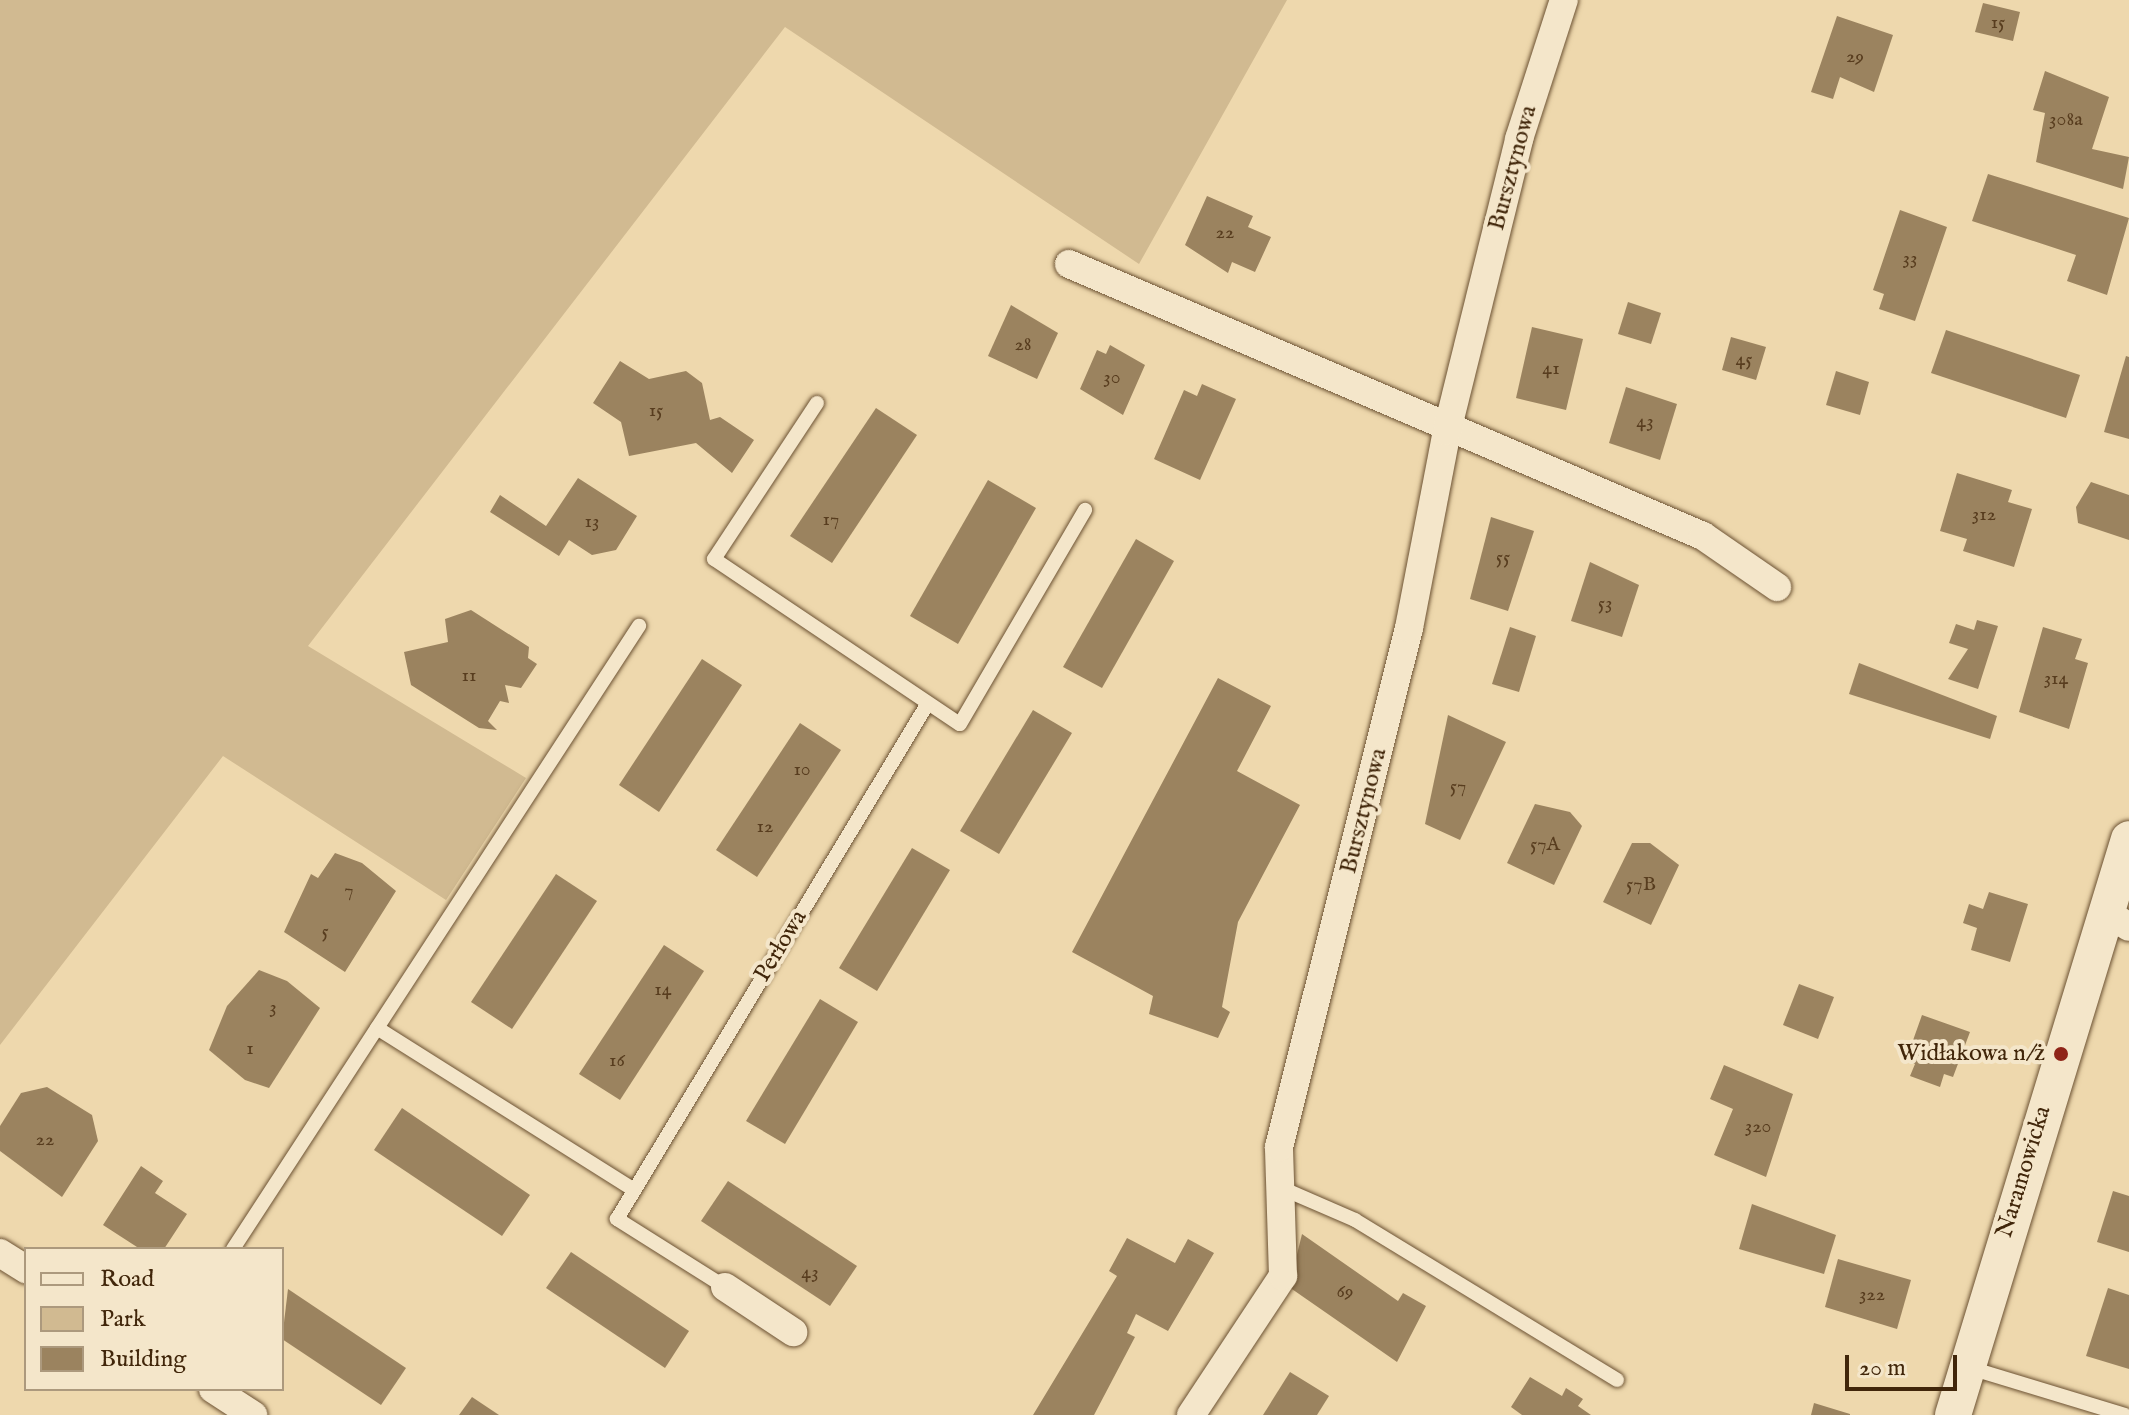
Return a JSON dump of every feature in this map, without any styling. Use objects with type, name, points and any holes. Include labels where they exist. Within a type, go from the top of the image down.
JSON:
[{"type":"street","name":"Bursztynowa","points":[[1191,1415],[1283,1276],[1286,1190],[1279,1147],[1409,628],[1447,431],[1519,139],[1564,0]]},
{"type":"street","points":[[1069,264],[1447,431],[1703,536],[1777,587]]},
{"type":"street","name":"Naramowicka","points":[[1953,1415],[1966,1367],[2118,920],[2129,839]]},
{"type":"street","points":[[0,1253],[24,1268]]},
{"type":"street","name":"Perłowa","points":[[725,1287],[793,1332]]},
{"type":"street","points":[[216,1391],[253,1415]]},
{"type":"lane","points":[[817,403],[714,559],[960,724],[1085,510]]},
{"type":"lane","points":[[234,1247],[639,626]]},
{"type":"lane","name":"Perłowa","points":[[725,1287],[617,1219],[928,703]]},
{"type":"lane","points":[[377,1028],[634,1190]]},
{"type":"lane","points":[[1286,1190],[1476,1289],[1617,1380]]},
{"type":"lane","points":[[1966,1367],[2125,1415]]},
{"type":"green space","points":[[0,0],[1287,0],[1139,264],[785,27],[308,646],[526,778],[446,900],[223,756],[0,1045]]},
{"type":"building","points":[[1983,3],[2020,12],[2013,41],[1975,32]]},
{"type":"building","points":[[1837,16],[1893,35],[1874,92],[1840,77],[1833,99],[1811,92]]},
{"type":"building","points":[[2045,71],[2109,97],[2092,149],[2129,157],[2123,189],[2036,162],[2045,113],[2033,110]]},
{"type":"building","points":[[1988,174],[2129,218],[2107,295],[2067,281],[2076,255],[1972,221]]},
{"type":"building","points":[[1207,196],[1253,216],[1248,227],[1271,237],[1255,272],[1232,262],[1228,273],[1185,245]]},
{"type":"building","points":[[1900,210],[1947,227],[1915,321],[1879,309],[1884,294],[1873,290]]},
{"type":"building","points":[[1628,302],[1661,313],[1651,344],[1618,334]]},
{"type":"building","points":[[1011,305],[1058,333],[1037,379],[988,356]]},
{"type":"building","points":[[1532,327],[1583,339],[1566,410],[1516,398]]},
{"type":"building","points":[[1946,330],[2080,375],[2066,418],[1931,373]]},
{"type":"building","points":[[1731,337],[1766,347],[1756,380],[1722,370]]},
{"type":"building","points":[[1110,345],[1145,365],[1123,415],[1080,389],[1097,350],[1106,354]]},
{"type":"building","points":[[2126,356],[2129,357],[2129,439],[2104,432]]},
{"type":"building","points":[[620,361],[649,379],[686,371],[702,383],[710,420],[720,417],[754,440],[732,473],[696,443],[629,456],[621,422],[593,403]]},
{"type":"building","points":[[1836,371],[1869,382],[1860,415],[1826,405]]},
{"type":"building","points":[[1202,384],[1236,399],[1200,480],[1154,459],[1184,390],[1197,396]]},
{"type":"building","points":[[1626,387],[1677,404],[1660,460],[1609,443]]},
{"type":"building","points":[[876,408],[917,435],[832,563],[790,536]]},
{"type":"building","points":[[1957,473],[2012,490],[2008,502],[2032,509],[2014,567],[1963,551],[1967,539],[1940,531]]},
{"type":"building","points":[[578,478],[637,516],[616,550],[592,555],[569,540],[559,556],[490,512],[500,495],[546,526]]},
{"type":"building","points":[[988,480],[1036,508],[958,644],[910,616]]},
{"type":"building","points":[[2091,482],[2129,495],[2129,540],[2078,523],[2076,507]]},
{"type":"building","points":[[1491,517],[1534,531],[1508,611],[1470,599]]},
{"type":"building","points":[[1136,539],[1174,561],[1102,688],[1063,667]]},
{"type":"building","points":[[1590,562],[1639,585],[1622,637],[1571,621]]},
{"type":"building","points":[[471,610],[529,647],[528,658],[537,664],[521,688],[505,685],[509,703],[500,701],[488,721],[497,730],[479,728],[411,685],[404,652],[448,642],[445,619]]},
{"type":"building","points":[[1977,620],[1998,626],[1978,689],[1948,679],[1968,649],[1949,643],[1956,624],[1974,630]]},
{"type":"building","points":[[1510,627],[1536,636],[1519,692],[1492,684]]},
{"type":"building","points":[[2043,627],[2082,639],[2075,659],[2088,663],[2069,729],[2019,712]]},
{"type":"building","points":[[702,659],[742,685],[659,812],[619,785]]},
{"type":"building","points":[[1859,663],[1997,716],[1990,739],[1849,694]]},
{"type":"building","points":[[1218,678],[1271,706],[1237,771],[1300,805],[1238,922],[1222,1007],[1230,1012],[1218,1038],[1149,1014],[1153,996],[1072,952]]},
{"type":"building","points":[[1033,710],[1072,733],[999,854],[960,831]]},
{"type":"building","points":[[1448,715],[1506,742],[1460,840],[1425,824]]},
{"type":"building","points":[[800,723],[841,750],[757,877],[716,850]]},
{"type":"building","points":[[1535,804],[1570,812],[1582,826],[1554,885],[1507,863]]},
{"type":"building","points":[[1632,843],[1650,843],[1679,865],[1651,925],[1603,902]]},
{"type":"building","points":[[912,848],[950,870],[877,991],[839,968]]},
{"type":"building","points":[[335,853],[362,863],[396,891],[345,972],[284,932],[311,874],[318,878]]},
{"type":"building","points":[[556,874],[597,901],[512,1029],[471,1002]]},
{"type":"building","points":[[1989,892],[2028,904],[2010,962],[1971,950],[1977,928],[1963,923],[1969,904],[1983,909]]},
{"type":"building","points":[[664,945],[704,971],[620,1100],[579,1074]]},
{"type":"building","points":[[259,970],[287,981],[320,1008],[269,1088],[245,1080],[209,1050],[227,1006]]},
{"type":"building","points":[[1799,984],[1834,997],[1818,1039],[1783,1025]]},
{"type":"building","points":[[820,999],[858,1022],[785,1144],[746,1121]]},
{"type":"building","points":[[1922,1015],[1970,1032],[1953,1077],[1944,1074],[1940,1087],[1910,1076],[1915,1064],[1906,1060]]},
{"type":"building","points":[[1724,1065],[1793,1094],[1766,1177],[1714,1155],[1733,1109],[1710,1099]]},
{"type":"building","points":[[47,1087],[92,1115],[98,1141],[62,1197],[0,1151],[0,1126],[21,1093]]},
{"type":"building","points":[[402,1108],[530,1195],[502,1236],[374,1150]]},
{"type":"building","points":[[141,1166],[163,1181],[155,1193],[187,1214],[165,1247],[137,1247],[103,1225]]},
{"type":"building","points":[[728,1181],[857,1266],[830,1306],[701,1221]]},
{"type":"building","points":[[2113,1191],[2129,1196],[2129,1252],[2097,1242]]},
{"type":"building","points":[[1752,1204],[1836,1235],[1824,1274],[1739,1249]]},
{"type":"building","points":[[1302,1234],[1398,1301],[1403,1293],[1426,1306],[1397,1362],[1289,1287]]},
{"type":"building","points":[[1127,1238],[1175,1263],[1188,1239],[1214,1253],[1168,1331],[1136,1314],[1127,1333],[1135,1337],[1094,1415],[1033,1415],[1117,1276],[1109,1271]]},
{"type":"building","points":[[571,1252],[689,1331],[665,1368],[546,1288]]},
{"type":"building","points":[[1838,1259],[1911,1280],[1897,1329],[1825,1307]]},
{"type":"building","points":[[2108,1288],[2129,1295],[2129,1369],[2086,1356]]},
{"type":"building","points":[[288,1289],[406,1368],[381,1405],[284,1340]]},
{"type":"building","points":[[1290,1372],[1329,1396],[1317,1415],[1263,1415]]},
{"type":"building","points":[[1530,1377],[1562,1396],[1566,1388],[1583,1399],[1578,1406],[1591,1415],[1522,1415],[1511,1407]]},
{"type":"building","points":[[472,1397],[499,1415],[459,1415]]},
{"type":"building","points":[[1814,1403],[1850,1414],[1850,1415],[1811,1415]]},
{"type":"place","name":"Widłakowa n/ż","points":[[2061,1054]]}]
